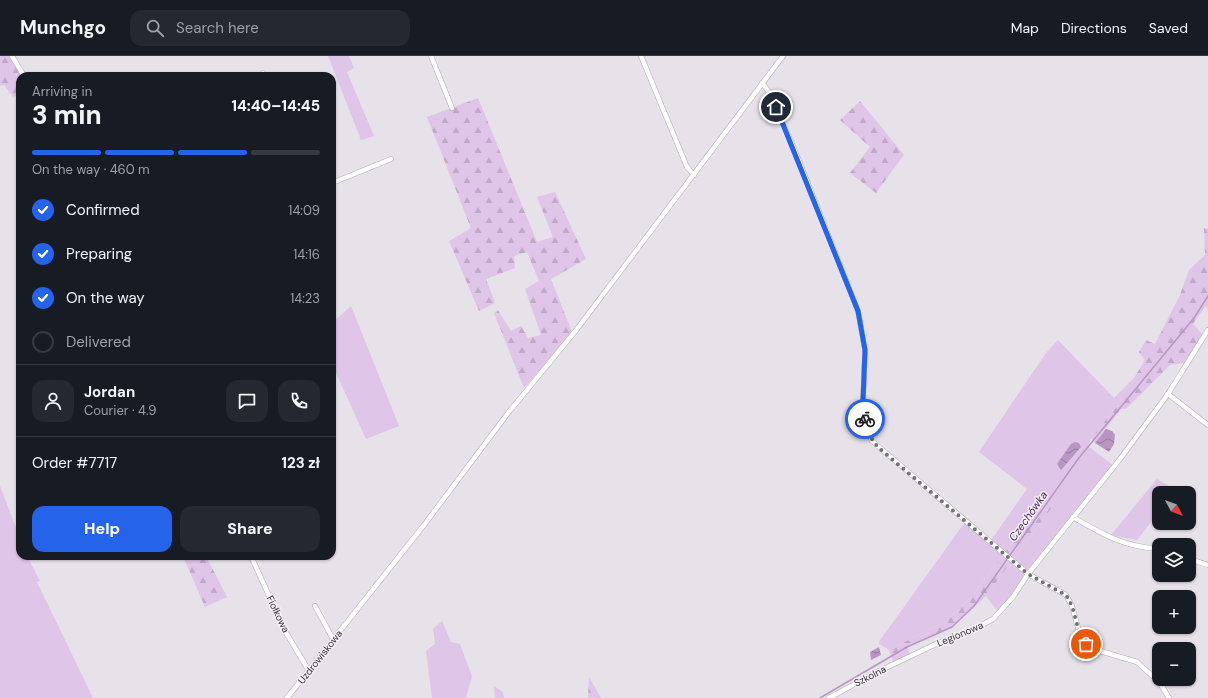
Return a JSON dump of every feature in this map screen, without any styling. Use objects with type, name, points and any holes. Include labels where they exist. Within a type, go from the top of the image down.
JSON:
[{"type":"street","points":[[12,56],[22,72]]},
{"type":"street","points":[[431,56],[452,108]]},
{"type":"street","points":[[641,56],[687,167],[694,175]]},
{"type":"street","name":"Uzdrowiskowa","points":[[287,698],[424,525],[521,397],[577,329],[783,56]]},
{"type":"street","points":[[762,83],[770,93],[858,311],[865,350],[863,401],[865,422],[869,436],[884,452],[1014,563],[1028,574],[1066,595],[1072,606],[1080,635],[1086,644],[1097,650],[1137,662],[1160,683],[1169,698]]},
{"type":"street","points":[[336,181],[391,159]]},
{"type":"street","name":"Legionowa","points":[[911,656],[973,630],[993,619],[1013,597],[1028,574],[1168,394],[1208,330]]},
{"type":"street","points":[[1168,394],[1208,425]]},
{"type":"street","points":[[1073,518],[1121,543],[1134,547],[1152,548]]},
{"type":"street","name":"Fiołkowa","points":[[253,560],[285,631],[309,671]]},
{"type":"street","points":[[1196,561],[1208,565]]},
{"type":"street","points":[[315,606],[334,639]]},
{"type":"street","name":"Szkolna","points":[[829,698],[875,673],[911,656]]},
{"type":"green space","points":[[0,56],[10,56],[20,72],[16,72],[16,96],[13,97],[4,85],[0,86]]},
{"type":"green space","points":[[328,56],[349,56],[354,68],[347,72],[374,136],[361,140],[336,76],[336,72],[334,72]]},
{"type":"green space","points":[[478,98],[537,242],[553,237],[537,197],[555,192],[586,259],[551,279],[572,332],[524,388],[494,313],[498,310],[511,331],[521,326],[528,338],[541,335],[525,289],[539,281],[527,252],[514,256],[515,268],[486,279],[495,303],[479,311],[449,241],[471,228],[427,117]]},
{"type":"green space","points":[[860,101],[904,155],[876,193],[850,173],[870,147],[840,120]]},
{"type":"green space","points":[[1204,228],[1208,229],[1208,309],[1205,306],[1193,324],[1203,335],[1185,365],[1182,363],[1170,365],[1126,409],[1121,409],[1095,443],[1091,438],[1118,405],[1114,398],[1134,378],[1145,360],[1139,352],[1146,340],[1155,344],[1180,295],[1189,270],[1205,255]]},
{"type":"green space","points":[[351,306],[399,426],[366,439],[336,373],[336,319]]},
{"type":"green space","points":[[1058,340],[1114,398],[1118,405],[1091,438],[1088,446],[1114,466],[1070,517],[998,612],[986,596],[1053,506],[1044,500],[971,598],[944,622],[889,650],[878,643],[965,522],[989,543],[1027,489],[979,452],[1046,353]]},
{"type":"green space","points":[[1157,479],[1169,486],[1152,486],[1152,521],[1137,540],[1111,535]]},
{"type":"green space","points":[[0,486],[16,528],[16,560],[29,560],[40,581],[37,582],[93,698],[0,698]]},
{"type":"green space","points":[[1044,500],[1053,506],[986,596],[952,627],[907,647],[911,655],[893,662],[889,650],[944,622],[971,598]]},
{"type":"green space","points":[[185,560],[208,560],[227,597],[205,607]]},
{"type":"green space","points":[[442,621],[451,642],[460,644],[472,676],[466,698],[432,698],[426,651],[435,644],[433,629]]},
{"type":"green space","points":[[589,677],[601,698],[588,698]]},
{"type":"green space","points":[[494,686],[503,692],[504,698],[495,698]]},
{"type":"water","points":[[1106,429],[1112,431],[1115,435],[1114,444],[1109,452],[1095,443]]},
{"type":"water","points":[[1075,442],[1079,443],[1081,447],[1061,470],[1057,464],[1071,444]]},
{"type":"water","points":[[879,647],[881,655],[871,660],[870,652]]},
{"type":"waterway","name":"Czechówka","points":[[820,698],[907,647],[952,627],[974,606],[1078,459],[1194,318],[1208,296]]},
{"type":"way so far","points":[[865,419],[867,430],[872,441],[887,455],[989,543],[1028,574],[1066,595],[1072,606],[1076,626],[1086,644]]},
{"type":"route","points":[[776,107],[799,161],[858,311],[865,350],[863,401],[865,419]]}]
